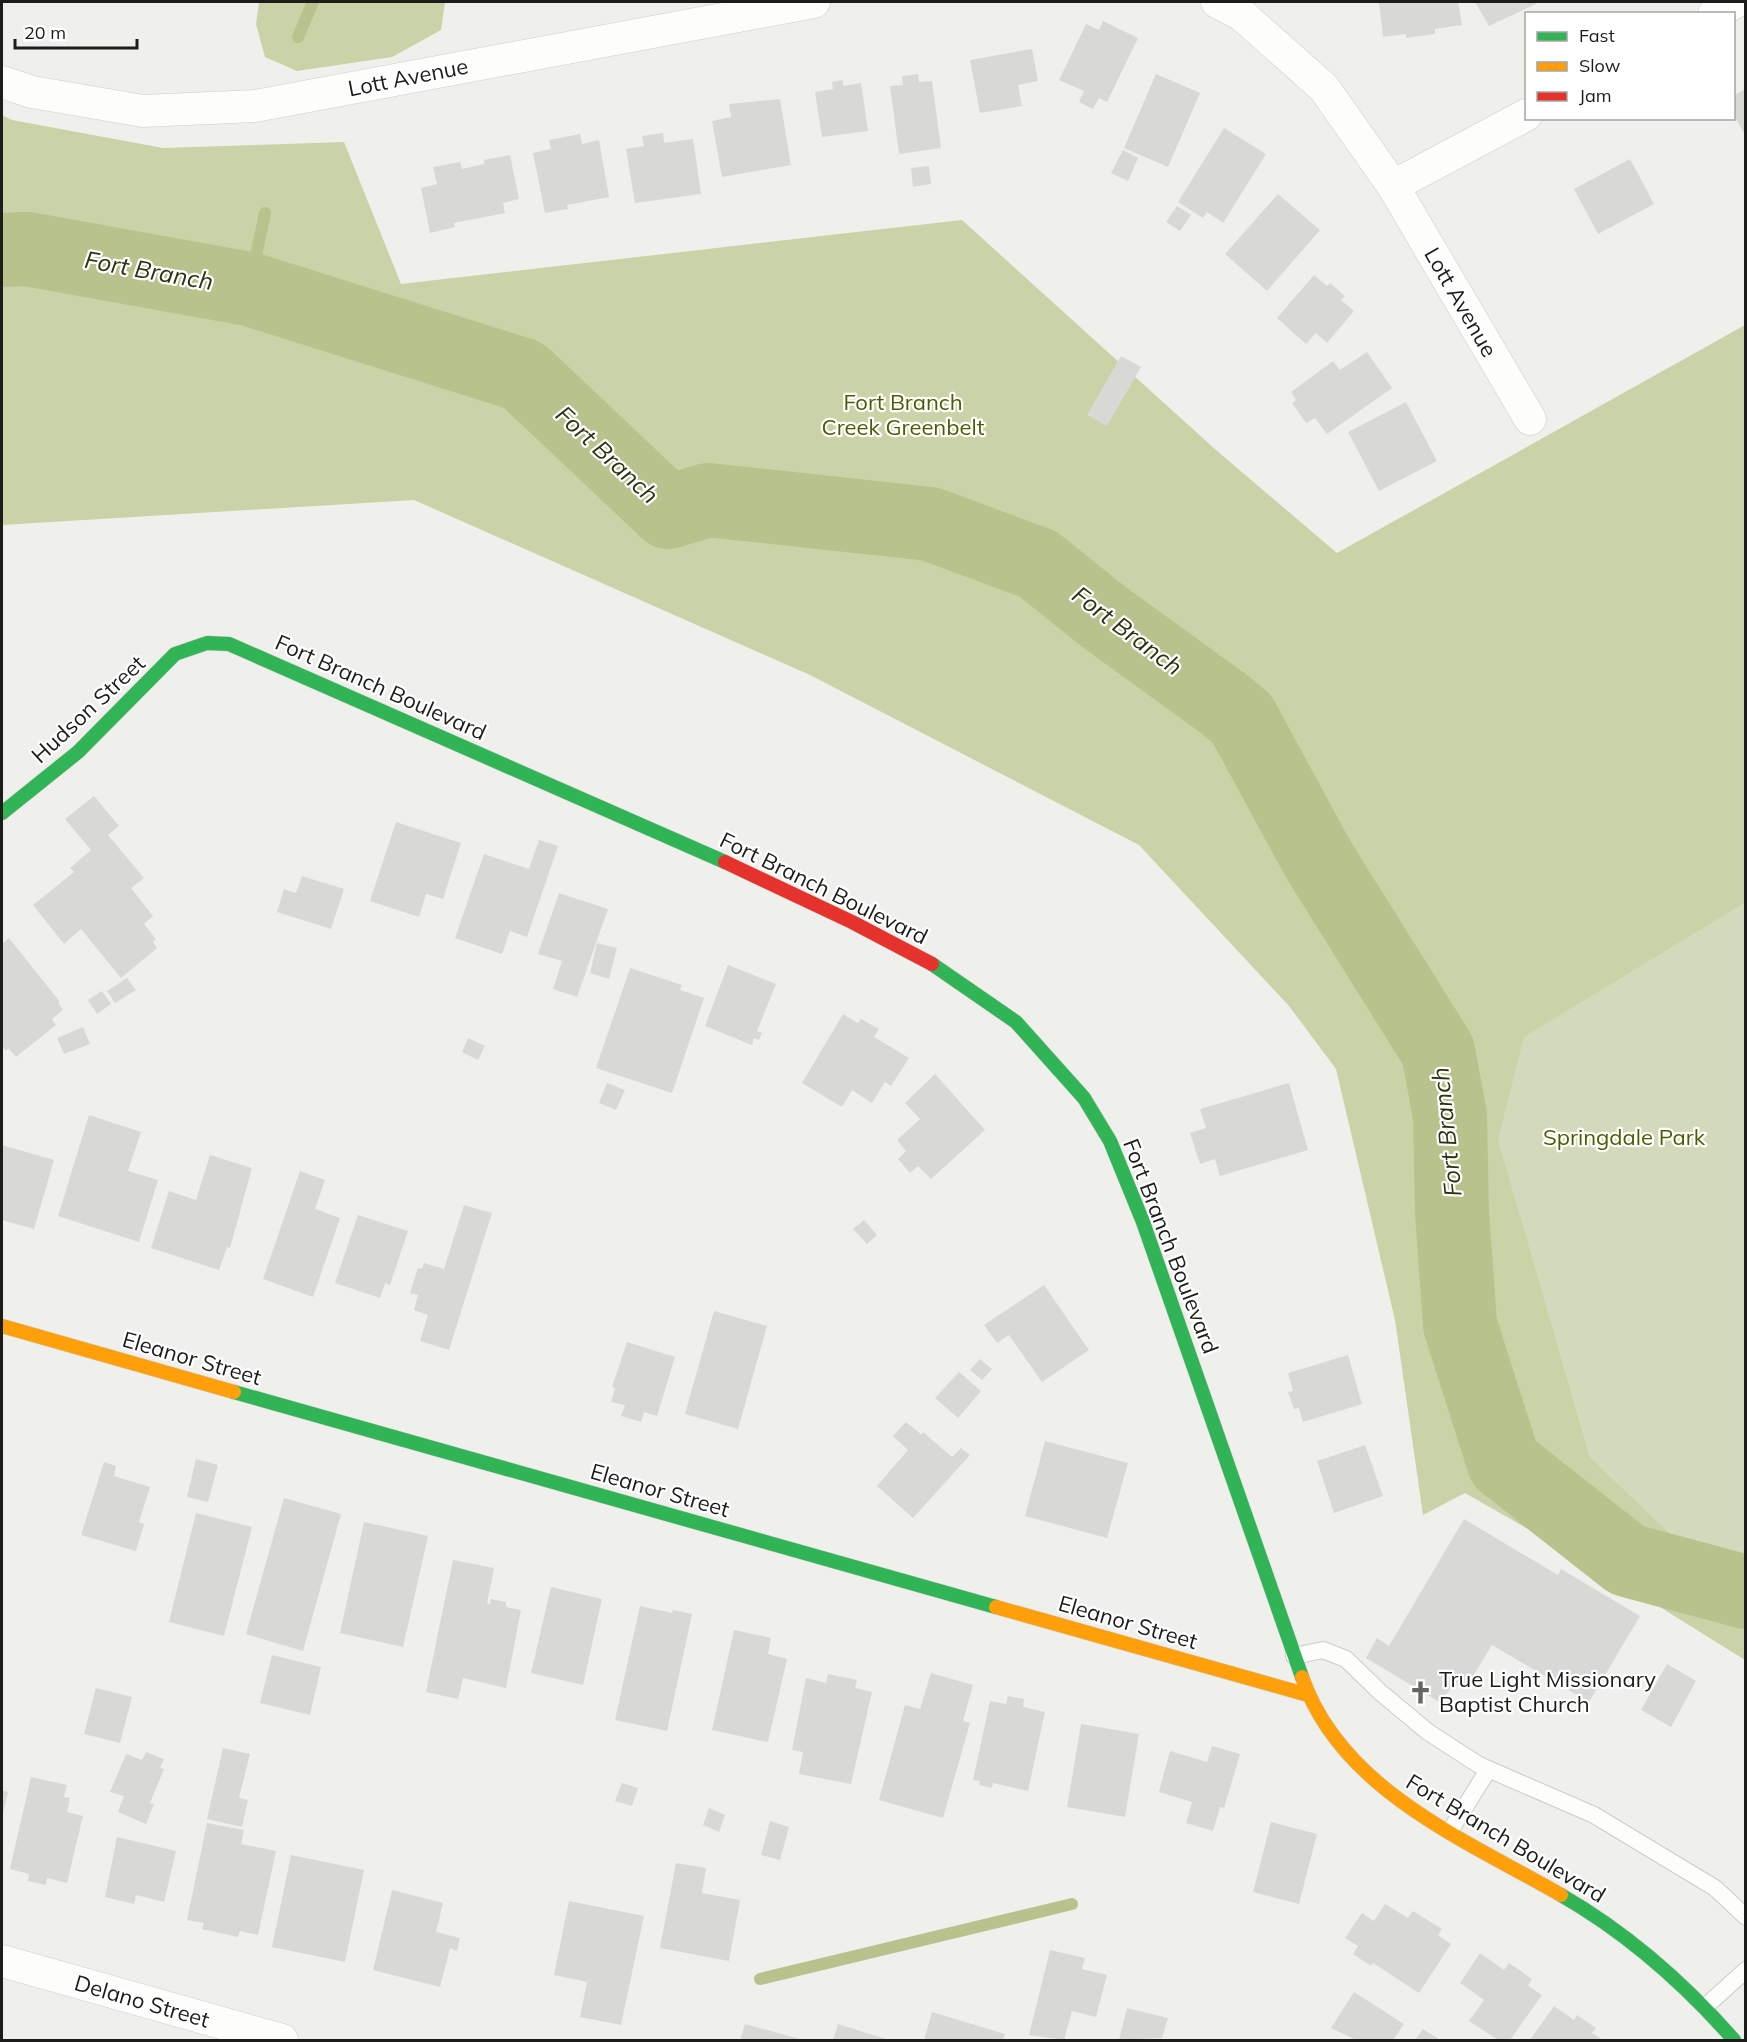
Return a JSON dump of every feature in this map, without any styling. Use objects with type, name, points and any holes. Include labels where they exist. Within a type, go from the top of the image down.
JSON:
[{"type":"street","name":"Lott Avenue","points":[[2,82],[32,92],[143,111],[255,106],[814,2]]},
{"type":"street","name":"Lott Avenue","points":[[1217,2],[1242,15],[1324,88],[1393,186],[1530,419]]},
{"type":"street","points":[[1718,12],[1736,2]]},
{"type":"street","points":[[1393,186],[1525,116]]},
{"type":"street","name":"Hudson Street","points":[[2,813],[78,752],[175,654],[207,643]]},
{"type":"street","name":"Fort Branch Boulevard","points":[[207,643],[230,644],[248,651],[738,868],[922,958],[1016,1022],[1078,1090],[1110,1141],[1143,1222],[1308,1695],[1352,1757],[1407,1806],[1592,1914],[1640,1948],[1706,2006],[1734,2040]]},
{"type":"street","name":"Eleanor Street","points":[[2,1326],[1308,1695]]},
{"type":"street","name":"Delano Street","points":[[2,1961],[282,2040]]},
{"type":"lane","points":[[1294,1656],[1323,1650],[1346,1659],[1380,1692],[1428,1732],[1488,1770],[1594,1815],[1715,1888],[1746,1917]]},
{"type":"lane","points":[[1450,1831],[1488,1770]]},
{"type":"lane","points":[[1706,2006],[1746,1970]]},
{"type":"green space","points":[[259,2],[445,2],[441,30],[392,57],[297,71],[265,57],[256,24]]},
{"type":"green space","name":"Fort Branch Creek Greenbelt","points":[[2,115],[12,120],[163,148],[344,142],[401,284],[962,220],[1216,450],[1337,553],[1745,325],[1745,903],[1524,1037],[1498,1140],[1590,1457],[1676,1539],[1745,1560],[1745,1660],[1615,1579],[1465,1493],[1423,1515],[1395,1320],[1336,1069],[1289,1006],[1139,845],[810,675],[414,500],[2,525]]},
{"type":"green space","name":"Springdale Park","points":[[1745,903],[1745,1560],[1676,1539],[1590,1457],[1497,1140],[1523,1037]]},
{"type":"building","points":[[1379,2],[1458,2],[1462,25],[1435,29],[1435,34],[1406,38],[1406,34],[1383,37]]},
{"type":"building","points":[[1475,2],[1534,2],[1536,4],[1489,26]]},
{"type":"building","points":[[1103,21],[1138,38],[1107,102],[1099,98],[1093,109],[1079,102],[1084,91],[1059,80],[1086,24],[1099,30]]},
{"type":"building","points":[[1032,49],[1038,81],[1018,85],[1022,106],[980,113],[970,60]]},
{"type":"building","points":[[918,74],[919,82],[932,81],[941,148],[899,154],[890,86],[903,85],[902,76]]},
{"type":"building","points":[[1156,74],[1200,93],[1168,167],[1124,148]]},
{"type":"building","points":[[843,80],[843,86],[861,83],[868,131],[822,137],[815,92],[833,89],[832,82]]},
{"type":"building","points":[[1746,89],[1746,137],[1735,117],[1735,94]]},
{"type":"building","points":[[780,99],[791,165],[722,177],[712,121],[731,117],[729,104]]},
{"type":"building","points":[[1224,128],[1266,154],[1223,223],[1207,212],[1203,218],[1178,202]]},
{"type":"building","points":[[663,133],[664,143],[693,139],[701,194],[635,203],[626,149],[644,146],[642,136]]},
{"type":"building","points":[[580,134],[582,144],[599,140],[609,197],[567,205],[568,209],[545,213],[533,153],[551,149],[549,140]]},
{"type":"building","points":[[1123,150],[1138,158],[1128,181],[1111,173]]},
{"type":"building","points":[[510,155],[519,199],[503,203],[505,213],[454,223],[455,227],[430,233],[421,188],[437,184],[433,167],[460,162],[462,169],[484,164],[484,160]]},
{"type":"building","points":[[1630,159],[1654,204],[1598,234],[1574,189]]},
{"type":"building","points":[[929,166],[931,184],[913,187],[911,168]]},
{"type":"building","points":[[1278,194],[1320,230],[1267,291],[1225,254]]},
{"type":"building","points":[[1177,206],[1191,215],[1180,231],[1166,222]]},
{"type":"building","points":[[1314,275],[1327,286],[1330,283],[1345,296],[1341,300],[1354,311],[1327,343],[1316,333],[1306,344],[1277,318]]},
{"type":"building","points":[[1367,352],[1392,388],[1327,434],[1315,418],[1306,423],[1292,403],[1296,400],[1291,392],[1333,361],[1340,370]]},
{"type":"building","points":[[1121,356],[1141,367],[1107,426],[1087,415]]},
{"type":"building","points":[[1406,402],[1437,461],[1379,491],[1348,432]]},
{"type":"building","points":[[94,796],[119,826],[108,835],[144,878],[131,888],[153,916],[144,924],[156,939],[153,942],[157,948],[121,978],[81,929],[64,944],[33,905],[74,872],[70,868],[91,850],[65,819]]},
{"type":"building","points":[[396,822],[461,843],[443,899],[426,894],[419,917],[370,901]]},
{"type":"building","points":[[539,840],[558,846],[527,937],[510,931],[502,954],[455,938],[484,854],[529,869]]},
{"type":"building","points":[[302,876],[344,889],[331,929],[277,912],[284,889],[296,893]]},
{"type":"building","points":[[559,893],[608,909],[577,997],[553,989],[562,961],[538,954]]},
{"type":"building","points":[[9,938],[60,1002],[58,1003],[63,1010],[52,1019],[56,1025],[16,1057],[8,1048],[6,1051],[2,1046],[2,944]]},
{"type":"building","points":[[597,943],[617,948],[609,979],[590,973]]},
{"type":"building","points":[[728,965],[776,984],[757,1031],[762,1033],[759,1040],[754,1038],[752,1045],[705,1026]]},
{"type":"building","points":[[630,968],[682,985],[680,990],[704,998],[672,1093],[596,1068]]},
{"type":"building","points":[[127,978],[136,990],[115,1003],[107,991]]},
{"type":"building","points":[[102,991],[111,1004],[97,1014],[88,1000]]},
{"type":"building","points":[[843,1014],[858,1023],[861,1019],[879,1029],[874,1037],[909,1058],[891,1086],[885,1082],[872,1103],[852,1090],[842,1107],[802,1083]]},
{"type":"building","points":[[83,1027],[90,1044],[64,1054],[57,1038]]},
{"type":"building","points":[[468,1038],[485,1046],[478,1060],[462,1052]]},
{"type":"building","points":[[935,1074],[985,1130],[931,1179],[918,1166],[910,1173],[898,1159],[906,1151],[897,1140],[920,1119],[905,1103]]},
{"type":"building","points":[[607,1083],[625,1090],[616,1110],[599,1103]]},
{"type":"building","points":[[1289,1083],[1308,1150],[1220,1176],[1215,1159],[1200,1164],[1190,1133],[1206,1128],[1200,1109]]},
{"type":"building","points":[[89,1115],[141,1132],[128,1171],[158,1180],[139,1242],[58,1216]]},
{"type":"building","points":[[2,1145],[54,1160],[34,1229],[2,1220]]},
{"type":"building","points":[[210,1155],[252,1168],[230,1248],[227,1247],[219,1270],[151,1248],[169,1191],[196,1200]]},
{"type":"building","points":[[300,1171],[325,1180],[315,1209],[340,1218],[313,1297],[263,1279]]},
{"type":"building","points":[[464,1205],[492,1213],[449,1350],[420,1341],[428,1315],[414,1310],[418,1295],[410,1293],[418,1268],[422,1269],[424,1263],[444,1269]]},
{"type":"building","points":[[358,1215],[408,1231],[390,1285],[385,1283],[380,1298],[335,1283]]},
{"type":"building","points":[[864,1220],[877,1235],[867,1244],[853,1229]]},
{"type":"building","points":[[1044,1285],[1089,1350],[1042,1382],[1009,1335],[997,1343],[984,1325]]},
{"type":"building","points":[[714,1311],[767,1326],[738,1429],[685,1414]]},
{"type":"building","points":[[627,1342],[675,1357],[657,1416],[644,1412],[641,1422],[621,1416],[625,1405],[611,1402],[615,1388],[612,1387]]},
{"type":"building","points":[[1348,1355],[1362,1404],[1303,1422],[1299,1408],[1294,1409],[1288,1392],[1293,1391],[1288,1373]]},
{"type":"building","points":[[980,1359],[992,1369],[982,1380],[970,1370]]},
{"type":"building","points":[[959,1372],[981,1391],[958,1418],[935,1398]]},
{"type":"building","points":[[906,1422],[922,1435],[923,1432],[952,1457],[961,1448],[970,1455],[913,1518],[877,1486],[908,1450],[893,1436]]},
{"type":"building","points":[[1045,1441],[1128,1463],[1107,1538],[1025,1516]]},
{"type":"building","points":[[1365,1445],[1383,1496],[1334,1513],[1317,1461]]},
{"type":"building","points":[[196,1459],[218,1465],[208,1502],[187,1497]]},
{"type":"building","points":[[104,1462],[116,1466],[114,1476],[150,1487],[139,1522],[144,1524],[136,1551],[81,1535]]},
{"type":"building","points":[[284,1498],[341,1514],[303,1651],[246,1634]]},
{"type":"building","points":[[196,1513],[252,1527],[224,1636],[169,1622]]},
{"type":"building","points":[[1464,1519],[1558,1575],[1561,1569],[1640,1616],[1589,1702],[1492,1645],[1465,1689],[1454,1683],[1441,1703],[1366,1658],[1377,1638],[1389,1646]]},
{"type":"building","points":[[364,1522],[428,1536],[403,1647],[340,1633]]},
{"type":"building","points":[[453,1560],[494,1568],[487,1604],[490,1604],[491,1599],[506,1602],[506,1607],[521,1610],[506,1688],[463,1678],[458,1699],[426,1692]]},
{"type":"building","points":[[551,1587],[602,1599],[583,1685],[531,1673]]},
{"type":"building","points":[[640,1606],[672,1613],[673,1610],[692,1614],[667,1731],[615,1720]]},
{"type":"building","points":[[734,1630],[771,1638],[768,1654],[787,1659],[768,1742],[712,1730]]},
{"type":"building","points":[[272,1655],[321,1667],[310,1715],[260,1703]]},
{"type":"building","points":[[1667,1664],[1696,1681],[1671,1727],[1641,1710]]},
{"type":"building","points":[[931,1673],[973,1685],[963,1721],[970,1723],[943,1818],[879,1800],[905,1705],[920,1709]]},
{"type":"building","points":[[828,1674],[857,1680],[855,1688],[872,1692],[851,1784],[799,1774],[803,1752],[792,1750],[806,1678],[826,1683]]},
{"type":"building","points":[[96,1688],[132,1697],[120,1743],[84,1734]]},
{"type":"building","points":[[1008,1696],[1024,1699],[1023,1707],[1045,1712],[1028,1791],[993,1783],[992,1788],[979,1785],[980,1781],[973,1780],[990,1701],[1006,1704]]},
{"type":"building","points":[[1081,1724],[1139,1734],[1125,1817],[1067,1807]]},
{"type":"building","points":[[1212,1746],[1240,1754],[1224,1808],[1220,1807],[1213,1831],[1186,1823],[1192,1802],[1159,1792],[1170,1751],[1207,1762]]},
{"type":"building","points":[[223,1748],[250,1754],[239,1798],[248,1800],[242,1827],[207,1819]]},
{"type":"building","points":[[146,1752],[164,1759],[160,1768],[164,1769],[150,1803],[154,1804],[146,1824],[118,1812],[124,1796],[110,1792],[126,1754],[142,1760]]},
{"type":"building","points":[[31,1777],[67,1785],[64,1797],[70,1798],[67,1812],[83,1816],[67,1883],[47,1878],[46,1885],[28,1881],[29,1874],[10,1869]]},
{"type":"building","points":[[622,1783],[638,1788],[632,1806],[615,1801]]},
{"type":"building","points":[[2,1790],[8,1792],[2,1818]]},
{"type":"building","points":[[709,1808],[725,1815],[719,1832],[703,1825]]},
{"type":"building","points":[[770,1821],[789,1827],[780,1860],[761,1855]]},
{"type":"building","points":[[1271,1822],[1317,1834],[1299,1904],[1253,1892]]},
{"type":"building","points":[[207,1823],[244,1830],[241,1844],[276,1851],[258,1935],[240,1931],[238,1937],[202,1929],[204,1923],[187,1920]]},
{"type":"building","points":[[117,1837],[176,1851],[164,1902],[136,1895],[134,1904],[105,1897]]},
{"type":"building","points":[[291,1855],[364,1870],[345,1962],[272,1947]]},
{"type":"building","points":[[676,1863],[706,1868],[702,1893],[740,1900],[729,1961],[660,1948]]},
{"type":"building","points":[[392,1890],[443,1903],[436,1932],[460,1938],[457,1951],[450,1948],[440,1987],[373,1970]]},
{"type":"building","points":[[569,1901],[644,1916],[621,2025],[580,2017],[587,1982],[554,1975]]},
{"type":"building","points":[[1385,1904],[1408,1918],[1413,1911],[1442,1929],[1438,1935],[1451,1944],[1419,1993],[1373,1963],[1371,1966],[1353,1954],[1358,1946],[1345,1938],[1362,1913],[1374,1921]]},
{"type":"building","points":[[1050,1950],[1085,1958],[1082,1969],[1107,1975],[1096,2017],[1072,2011],[1064,2040],[1029,2035]]},
{"type":"building","points":[[1480,1953],[1504,1970],[1509,1963],[1532,1979],[1528,1986],[1542,1995],[1510,2040],[1498,2040],[1469,2021],[1484,2000],[1460,1983]]},
{"type":"building","points":[[1354,1992],[1404,2024],[1393,2040],[1356,2040],[1331,2028]]},
{"type":"building","points":[[1554,2006],[1574,2020],[1577,2015],[1596,2028],[1592,2033],[1603,2040],[1530,2040]]},
{"type":"building","points":[[1127,2008],[1168,2018],[1162,2038],[1119,2040]]},
{"type":"building","points":[[932,2012],[1005,2034],[1003,2040],[924,2040]]},
{"type":"building","points":[[745,2024],[804,2040],[740,2040]]},
{"type":"building","points":[[838,2024],[889,2040],[833,2040]]},
{"type":"building","points":[[1423,2029],[1440,2040],[1415,2040]]},
{"type":"waterway","points":[[298,37],[313,2]]},
{"type":"waterway","points":[[249,289],[265,213]]},
{"type":"waterway","name":"Fort Branch","points":[[2,250],[27,249],[249,289],[523,375],[668,512],[708,500],[930,524],[1038,564],[1104,617],[1224,704],[1242,719],[1318,859],[1438,1051],[1450,1116],[1452,1212],[1460,1325],[1504,1463],[1627,1560],[1746,1592]]},
{"type":"waterway","points":[[760,1979],[1072,1904]]},
{"type":"traffic: fast","points":[[2,813],[78,752],[175,654],[207,643],[229,644],[725,862]]},
{"type":"traffic: fast","points":[[932,964],[1016,1022],[1084,1098],[1110,1141],[1143,1222],[1302,1677]]},
{"type":"traffic: fast","points":[[234,1392],[996,1607]]},
{"type":"traffic: fast","points":[[1561,1895],[1609,1926],[1654,1960],[1734,2040]]},
{"type":"traffic: slow","points":[[2,1326],[234,1392]]},
{"type":"traffic: slow","points":[[996,1607],[1308,1695]]},
{"type":"traffic: slow","points":[[1302,1677],[1320,1717],[1346,1751],[1376,1781],[1410,1808],[1448,1832],[1561,1895]]},
{"type":"traffic: jam","points":[[725,862],[852,922],[932,964]]},
{"type":"place","name":"True Light Missionary Baptist Church","points":[[1421,1692]]}]
